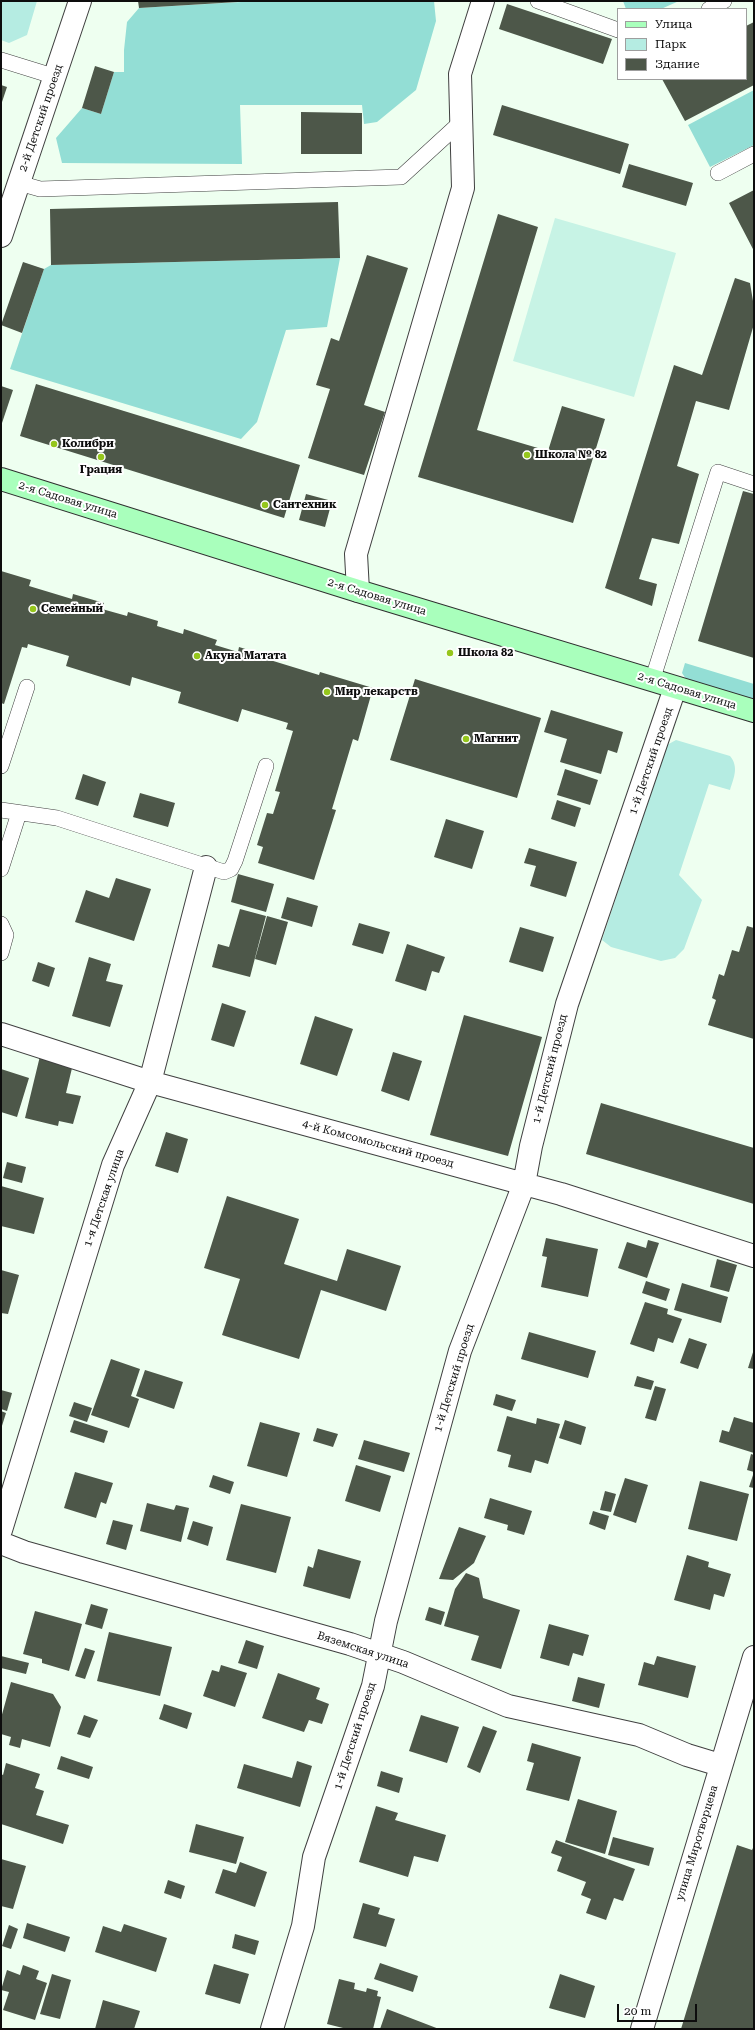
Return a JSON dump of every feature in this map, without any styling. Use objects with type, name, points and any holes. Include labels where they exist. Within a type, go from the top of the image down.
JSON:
[{"type":"street","name":"2-й Детский проезд","points":[[1,236],[56,77],[80,1]]},
{"type":"street","points":[[358,591],[356,554],[463,188],[460,74],[483,1]]},
{"type":"street","name":"2-я Садовая улица","points":[[1,479],[358,591],[754,712]]},
{"type":"street","name":"1-й Детский проезд","points":[[272,2029],[303,1926],[314,1857],[373,1686],[386,1621],[460,1352],[524,1184],[531,1146],[567,1004],[675,688]]},
{"type":"street","name":"1-я Детская улица","points":[[1,1530],[113,1165],[150,1082],[206,867]]},
{"type":"street","name":"4-й Комсомольский проезд","points":[[1,1034],[150,1082],[561,1194],[754,1256]]},
{"type":"street","name":"Вяземская улица","points":[[1,1543],[24,1552],[342,1642],[402,1662],[508,1706],[639,1735],[720,1765]]},
{"type":"street","name":"улица Миротворцева","points":[[642,2029],[720,1765],[754,1657]]},
{"type":"lane","points":[[538,1],[617,30]]},
{"type":"lane","points":[[711,8],[724,1]]},
{"type":"lane","points":[[1,60],[56,77]]},
{"type":"lane","points":[[19,183],[40,189],[401,177],[461,122]]},
{"type":"lane","points":[[718,173],[754,154]]},
{"type":"lane","points":[[652,681],[718,472],[754,484]]},
{"type":"lane","points":[[1,766],[27,687]]},
{"type":"lane","points":[[1,810],[56,818],[224,872],[231,869],[266,766]]},
{"type":"lane","points":[[1,869],[19,813]]},
{"type":"lane","points":[[1,924],[6,935],[1,953]]},
{"type":"green space","points":[[1,1],[37,1],[27,35],[9,43],[1,40]]},
{"type":"green space","points":[[676,740],[730,756],[733,760],[735,772],[730,790],[709,784],[679,875],[702,900],[684,949],[675,958],[661,961],[611,947],[602,940],[667,745]]},
{"type":"shaded area","points":[[258,1],[434,1],[436,21],[416,90],[377,122],[364,124],[362,105],[240,105],[242,164],[62,163],[56,138],[82,108],[101,114],[114,72],[124,72],[124,50],[127,22],[139,8]]},
{"type":"shaded area","points":[[623,1],[679,1],[663,8],[626,8]]},
{"type":"shaded area","points":[[754,90],[754,145],[710,167],[688,125]]},
{"type":"shaded area","points":[[555,218],[676,253],[634,397],[513,361]]},
{"type":"shaded area","points":[[340,258],[327,327],[286,330],[257,422],[241,439],[10,369],[44,269],[51,265]]},
{"type":"shaded area","points":[[685,663],[754,684],[754,700],[686,679],[682,673]]},
{"type":"building","points":[[138,1],[238,1],[238,2],[139,8]]},
{"type":"building","points":[[507,4],[612,39],[603,64],[499,29]]},
{"type":"building","points":[[754,22],[754,85],[685,121],[663,80],[747,80],[747,26]]},
{"type":"building","points":[[95,66],[114,72],[101,114],[82,108]]},
{"type":"building","points":[[1,85],[7,87],[1,105]]},
{"type":"building","points":[[502,105],[629,144],[620,174],[493,135]]},
{"type":"building","points":[[301,112],[362,113],[362,154],[301,154]]},
{"type":"building","points":[[629,164],[693,183],[686,206],[622,187]]},
{"type":"building","points":[[754,190],[754,251],[729,203]]},
{"type":"building","points":[[338,202],[340,258],[51,265],[50,209]]},
{"type":"building","points":[[498,214],[538,227],[477,430],[548,451],[562,406],[605,419],[573,523],[418,477]]},
{"type":"building","points":[[367,255],[408,268],[364,405],[385,412],[364,475],[308,458],[330,389],[316,385],[331,338],[339,341]]},
{"type":"building","points":[[23,262],[44,269],[22,333],[1,325]]},
{"type":"building","points":[[735,278],[750,283],[754,307],[754,324],[729,410],[696,401],[677,466],[699,474],[679,544],[652,538],[639,579],[657,584],[652,606],[605,588],[674,365],[702,375]]},
{"type":"building","points":[[36,384],[300,465],[284,518],[20,436]]},
{"type":"building","points":[[1,386],[13,390],[1,426]]},
{"type":"building","points":[[743,491],[754,494],[754,658],[698,641]]},
{"type":"building","points":[[306,494],[332,501],[325,527],[299,520]]},
{"type":"building","points":[[1,571],[31,580],[29,586],[72,599],[73,594],[104,603],[102,609],[127,616],[128,612],[158,621],[157,626],[183,634],[184,629],[217,640],[215,645],[238,652],[239,647],[271,657],[270,660],[319,675],[320,672],[373,688],[358,741],[353,739],[332,809],[336,810],[314,880],[258,863],[263,847],[257,845],[267,813],[273,814],[280,792],[275,791],[293,731],[286,729],[288,723],[242,709],[238,722],[178,703],[181,692],[132,677],[130,686],[66,666],[69,656],[28,644],[27,648],[22,647],[4,704],[1,703]]},
{"type":"building","name":"Магнит","points":[[415,679],[541,718],[517,798],[390,760]]},
{"type":"building","points":[[551,710],[623,732],[617,753],[608,750],[601,774],[560,762],[567,739],[544,732]]},
{"type":"building","points":[[565,769],[598,780],[590,805],[557,795]]},
{"type":"building","points":[[83,774],[106,782],[98,806],[75,799]]},
{"type":"building","points":[[140,793],[175,803],[168,827],[133,817]]},
{"type":"building","points":[[557,800],[581,808],[575,827],[551,819]]},
{"type":"building","points":[[446,819],[484,831],[472,869],[434,857]]},
{"type":"building","points":[[529,848],[577,862],[566,897],[530,886],[536,866],[524,863]]},
{"type":"building","points":[[238,874],[274,884],[266,912],[231,902]]},
{"type":"building","points":[[116,878],[151,889],[134,941],[75,922],[86,890],[109,898]]},
{"type":"building","points":[[287,897],[318,906],[312,927],[281,918]]},
{"type":"building","points":[[240,909],[266,916],[250,977],[212,967],[218,944],[229,947]]},
{"type":"building","points":[[267,916],[288,922],[276,965],[255,959]]},
{"type":"building","points":[[359,923],[390,932],[383,954],[352,945]]},
{"type":"building","points":[[747,926],[754,928],[754,1039],[708,1025],[716,1000],[712,998],[719,974],[724,976],[732,950],[739,952]]},
{"type":"building","points":[[520,927],[554,937],[543,972],[509,962]]},
{"type":"building","points":[[407,944],[445,957],[439,973],[432,971],[426,991],[395,981]]},
{"type":"building","points":[[89,957],[111,964],[106,981],[123,985],[110,1027],[72,1016]]},
{"type":"building","points":[[38,962],[55,968],[49,987],[32,981]]},
{"type":"building","points":[[222,1003],[246,1011],[234,1047],[211,1040]]},
{"type":"building","points":[[464,1015],[542,1037],[508,1156],[430,1135]]},
{"type":"building","points":[[315,1016],[353,1029],[337,1076],[300,1064]]},
{"type":"building","points":[[393,1052],[422,1061],[409,1101],[381,1091]]},
{"type":"building","points":[[40,1056],[73,1064],[66,1093],[81,1096],[73,1124],[59,1121],[58,1126],[25,1118]]},
{"type":"building","points":[[1,1069],[29,1078],[17,1117],[1,1112]]},
{"type":"building","points":[[601,1103],[754,1148],[754,1204],[586,1154]]},
{"type":"building","points":[[166,1132],[188,1139],[178,1173],[155,1166]]},
{"type":"building","points":[[7,1162],[26,1167],[22,1183],[3,1178]]},
{"type":"building","points":[[1,1186],[44,1198],[34,1234],[1,1226]]},
{"type":"building","points":[[227,1196],[299,1219],[284,1264],[337,1281],[347,1249],[401,1266],[386,1311],[321,1290],[299,1359],[222,1335],[240,1279],[204,1268]]},
{"type":"building","points":[[546,1238],[598,1249],[588,1297],[541,1287],[547,1257],[542,1256]]},
{"type":"building","points":[[648,1240],[659,1243],[647,1278],[618,1268],[627,1242],[646,1248]]},
{"type":"building","points":[[717,1259],[737,1265],[729,1292],[710,1287]]},
{"type":"building","points":[[1,1270],[19,1275],[8,1314],[1,1313]]},
{"type":"building","points":[[646,1281],[670,1289],[666,1301],[642,1293]]},
{"type":"building","points":[[682,1283],[728,1297],[721,1323],[674,1310]]},
{"type":"building","points":[[645,1302],[668,1309],[667,1314],[682,1319],[673,1343],[658,1338],[654,1352],[630,1344]]},
{"type":"building","points":[[529,1332],[596,1351],[588,1378],[521,1359]]},
{"type":"building","points":[[689,1338],[707,1344],[698,1369],[680,1363]]},
{"type":"building","points":[[754,1349],[754,1369],[748,1368]]},
{"type":"building","points":[[111,1359],[140,1369],[131,1396],[139,1399],[129,1428],[91,1415]]},
{"type":"building","points":[[145,1370],[183,1382],[174,1409],[136,1396]]},
{"type":"building","points":[[637,1376],[654,1381],[651,1390],[634,1386]]},
{"type":"building","points":[[655,1386],[666,1389],[656,1421],[645,1418]]},
{"type":"building","points":[[1,1390],[12,1393],[7,1411],[1,1409]]},
{"type":"building","points":[[496,1394],[516,1400],[512,1411],[493,1405]]},
{"type":"building","points":[[74,1402],[92,1408],[87,1422],[69,1416]]},
{"type":"building","points":[[1,1411],[6,1413],[1,1429]]},
{"type":"building","points":[[507,1416],[536,1424],[537,1418],[560,1424],[548,1464],[535,1460],[531,1473],[508,1467],[511,1455],[497,1451]]},
{"type":"building","points":[[734,1417],[754,1423],[754,1453],[719,1442],[722,1430],[729,1432]]},
{"type":"building","points":[[74,1420],[108,1431],[104,1443],[70,1432]]},
{"type":"building","points":[[565,1420],[586,1427],[581,1445],[559,1438]]},
{"type":"building","points":[[260,1422],[300,1433],[287,1477],[247,1466]]},
{"type":"building","points":[[317,1428],[338,1434],[333,1447],[313,1441]]},
{"type":"building","points":[[364,1440],[410,1453],[404,1472],[358,1459]]},
{"type":"building","points":[[751,1454],[754,1455],[754,1472],[747,1470]]},
{"type":"building","points":[[356,1465],[391,1476],[380,1512],[345,1501]]},
{"type":"building","points":[[75,1472],[113,1483],[106,1504],[101,1502],[96,1518],[64,1508]]},
{"type":"building","points":[[213,1475],[234,1482],[230,1494],[209,1487]]},
{"type":"building","points":[[753,1475],[754,1476],[754,1488],[749,1487]]},
{"type":"building","points":[[625,1478],[648,1485],[636,1523],[613,1515]]},
{"type":"building","points":[[700,1481],[749,1494],[737,1541],[688,1529]]},
{"type":"building","points":[[605,1491],[616,1494],[611,1512],[600,1510]]},
{"type":"building","points":[[490,1498],[532,1511],[524,1535],[507,1530],[508,1525],[484,1518]]},
{"type":"building","points":[[147,1503],[174,1510],[176,1505],[189,1508],[181,1542],[140,1531]]},
{"type":"building","points":[[241,1504],[291,1517],[276,1573],[226,1560]]},
{"type":"building","points":[[593,1511],[609,1516],[605,1530],[589,1524]]},
{"type":"building","points":[[113,1520],[133,1525],[126,1550],[106,1544]]},
{"type":"building","points":[[193,1521],[213,1527],[208,1546],[187,1539]]},
{"type":"building","points":[[459,1527],[486,1536],[474,1563],[453,1580],[439,1579]]},
{"type":"building","points":[[318,1549],[361,1561],[350,1599],[303,1586],[308,1566],[313,1568]]},
{"type":"building","points":[[687,1555],[709,1562],[708,1567],[731,1574],[724,1597],[714,1594],[710,1610],[674,1600]]},
{"type":"building","points":[[466,1573],[479,1578],[483,1598],[520,1610],[501,1669],[471,1660],[479,1636],[444,1626],[455,1589]]},
{"type":"building","points":[[91,1604],[108,1609],[102,1629],[85,1624]]},
{"type":"building","points":[[429,1607],[445,1612],[441,1625],[425,1620]]},
{"type":"building","points":[[35,1611],[82,1624],[69,1671],[42,1663],[42,1659],[23,1654]]},
{"type":"building","points":[[549,1624],[589,1635],[583,1656],[573,1653],[569,1666],[540,1658]]},
{"type":"building","points":[[109,1632],[172,1647],[160,1696],[97,1681]]},
{"type":"building","points":[[246,1640],[264,1646],[257,1669],[238,1663]]},
{"type":"building","points":[[85,1648],[95,1651],[85,1679],[75,1676]]},
{"type":"building","points":[[1,1656],[29,1663],[26,1674],[1,1668]]},
{"type":"building","points":[[657,1656],[696,1666],[688,1698],[638,1685],[644,1662],[654,1665]]},
{"type":"building","points":[[221,1665],[247,1673],[235,1707],[203,1696],[212,1670],[219,1672]]},
{"type":"building","points":[[278,1673],[320,1688],[316,1699],[329,1704],[322,1724],[309,1720],[304,1732],[262,1718]]},
{"type":"building","points":[[578,1677],[605,1684],[599,1708],[572,1701]]},
{"type":"building","points":[[11,1682],[53,1694],[61,1707],[50,1747],[22,1739],[20,1748],[9,1745],[11,1737],[1,1734],[1,1718]]},
{"type":"building","points":[[164,1704],[192,1713],[187,1729],[159,1719]]},
{"type":"building","points":[[84,1715],[98,1720],[90,1738],[77,1734]]},
{"type":"building","points":[[421,1715],[459,1727],[447,1763],[409,1751]]},
{"type":"building","points":[[483,1726],[497,1731],[480,1773],[467,1767]]},
{"type":"building","points":[[532,1743],[581,1757],[569,1801],[526,1790],[534,1763],[527,1761]]},
{"type":"building","points":[[61,1756],[93,1767],[89,1779],[57,1769]]},
{"type":"building","points":[[297,1761],[312,1766],[300,1807],[237,1788],[244,1764],[292,1778]]},
{"type":"building","points":[[6,1763],[40,1774],[35,1788],[44,1791],[36,1815],[69,1825],[63,1844],[1,1824],[1,1774],[3,1775]]},
{"type":"building","points":[[381,1771],[403,1778],[399,1793],[377,1786]]},
{"type":"building","points":[[578,1799],[617,1811],[605,1854],[565,1842]]},
{"type":"building","points":[[376,1806],[398,1813],[395,1820],[446,1835],[438,1862],[414,1856],[408,1877],[359,1862]]},
{"type":"building","points":[[196,1824],[244,1837],[236,1864],[189,1852]]},
{"type":"building","points":[[613,1837],[654,1848],[649,1866],[608,1855]]},
{"type":"building","points":[[556,1840],[635,1869],[623,1901],[614,1898],[606,1920],[586,1913],[591,1899],[581,1895],[586,1882],[557,1871],[562,1857],[551,1853]]},
{"type":"building","points":[[737,1845],[752,1850],[754,1846],[754,2029],[681,2029]]},
{"type":"building","points":[[1,1859],[26,1866],[13,1909],[1,1906]]},
{"type":"building","points":[[240,1862],[267,1872],[255,1907],[215,1893],[223,1869],[236,1873]]},
{"type":"building","points":[[168,1880],[185,1886],[181,1899],[164,1893]]},
{"type":"building","points":[[363,1903],[380,1908],[378,1914],[395,1919],[386,1947],[353,1938]]},
{"type":"building","points":[[27,1923],[70,1937],[65,1952],[23,1938]]},
{"type":"building","points":[[124,1924],[167,1938],[156,1972],[95,1952],[103,1926],[121,1932]]},
{"type":"building","points":[[9,1925],[18,1929],[11,1949],[2,1946]]},
{"type":"building","points":[[235,1934],[259,1941],[255,1955],[232,1948]]},
{"type":"building","points":[[380,1963],[418,1976],[413,1992],[374,1979]]},
{"type":"building","points":[[214,1964],[249,1974],[240,2004],[205,1994]]},
{"type":"building","points":[[23,1965],[39,1971],[36,1979],[47,1983],[35,2020],[3,2010],[9,1992],[1,1990],[7,1970],[20,1975]]},
{"type":"building","points":[[52,1974],[71,1980],[60,2019],[40,2014]]},
{"type":"building","points":[[560,1974],[595,1986],[585,2018],[549,2008]]},
{"type":"building","points":[[339,1979],[355,1983],[354,1989],[366,1992],[367,1988],[378,1991],[377,1996],[381,1997],[373,2029],[347,2029],[327,2024]]},
{"type":"building","points":[[103,2000],[140,2011],[134,2029],[95,2029]]},
{"type":"building","points":[[387,2009],[439,2029],[380,2029]]},
{"type":"place","name":"Колибри","points":[[54,444]]},
{"type":"place","name":"Школа № 82","points":[[527,455]]},
{"type":"place","name":"Грация","points":[[101,457]]},
{"type":"place","name":"Сантехник","points":[[265,505]]},
{"type":"place","name":"Семейный","points":[[33,609]]},
{"type":"place","name":"Школа 82","points":[[450,653]]},
{"type":"place","name":"Акуна Матата","points":[[197,656]]},
{"type":"place","name":"Мир лекарств","points":[[327,692]]},
{"type":"place","name":"Магнит","points":[[466,739]]}]
